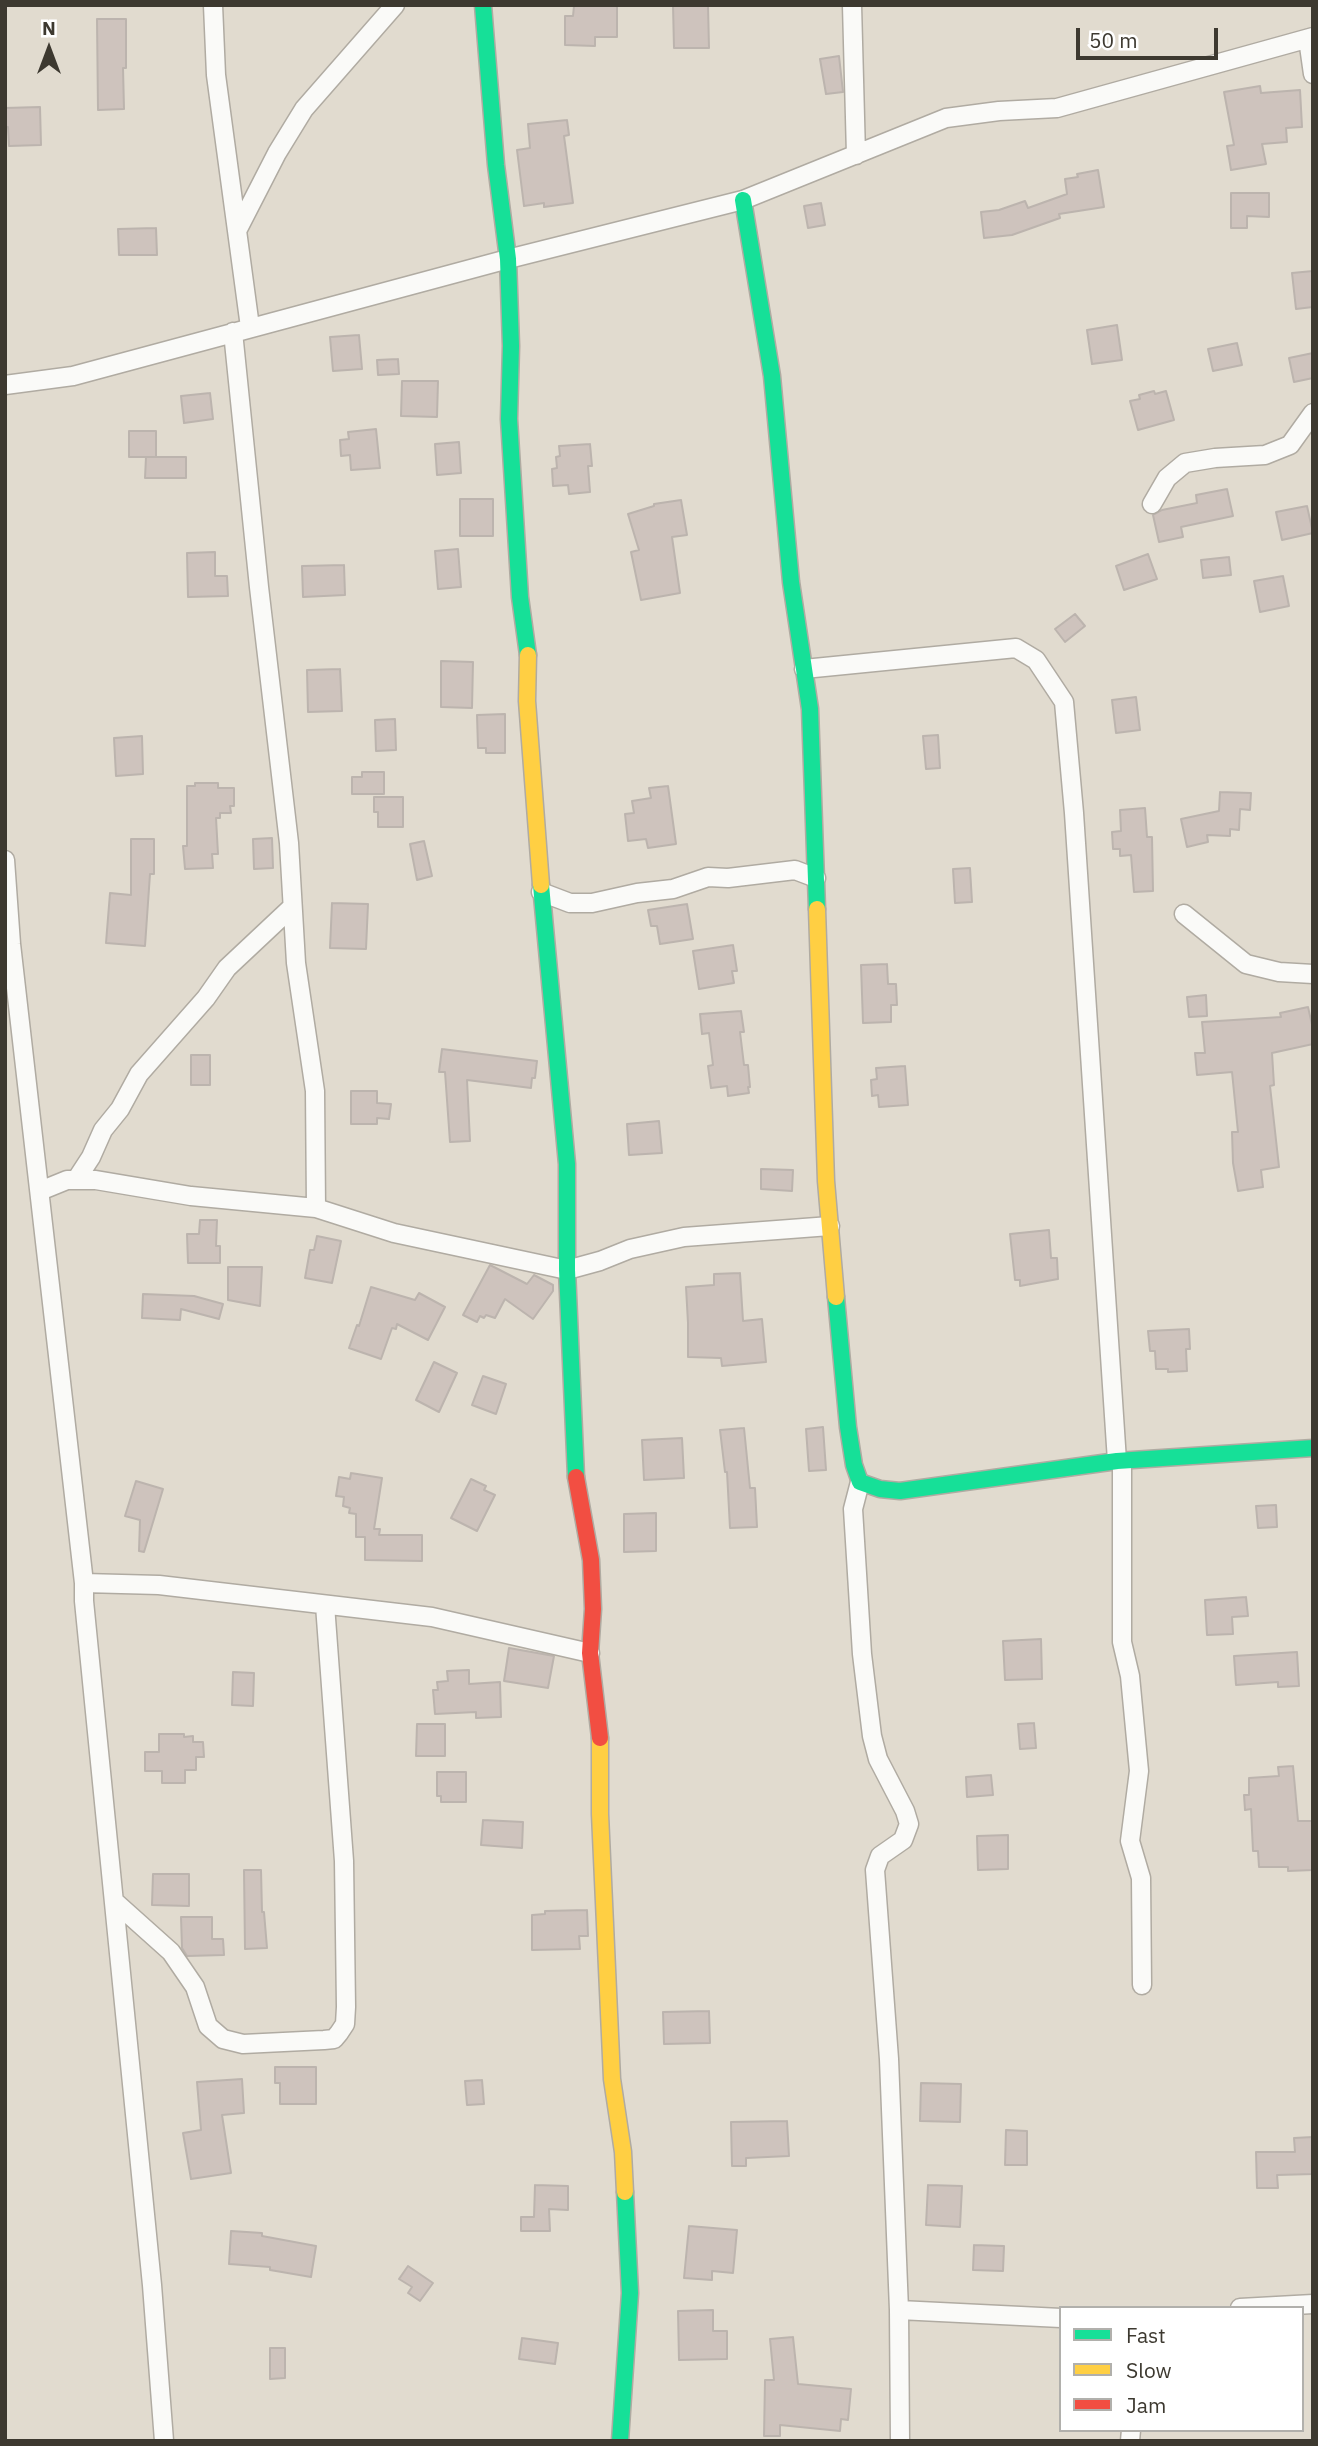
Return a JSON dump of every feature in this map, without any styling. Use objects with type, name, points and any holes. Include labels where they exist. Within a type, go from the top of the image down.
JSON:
[{"type":"street","points":[[213,5],[216,75],[238,229],[257,573],[289,843],[296,963],[315,1091],[316,1208]]},
{"type":"street","points":[[238,229],[277,153],[304,109],[396,5]]},
{"type":"street","points":[[483,5],[496,165],[508,259],[512,346],[509,419],[513,496],[520,597],[528,645],[527,701],[541,892],[567,1164],[567,1270],[575,1469],[591,1560],[593,1609],[590,1653],[600,1737],[606,1970],[612,2079],[623,2152],[629,2293],[620,2441]]},
{"type":"street","points":[[852,5],[856,155]]},
{"type":"street","points":[[5,385],[73,376],[508,259],[743,200],[946,118],[999,111],[1057,108],[1310,38],[1313,74]]},
{"type":"street","points":[[743,200],[772,376],[791,582],[810,709],[827,1181],[848,1427],[854,1465],[860,1482],[853,1509],[862,1654],[872,1736],[878,1759],[909,1824],[903,1840],[880,1856],[875,1870],[889,2059],[899,2310],[900,2441]]},
{"type":"street","points":[[1152,504],[1167,478],[1185,463],[1265,455],[1290,444],[1313,412]]},
{"type":"street","points":[[804,669],[1016,648],[1036,660],[1063,702],[1074,813],[1120,1461],[1122,1642],[1130,1676],[1139,1771],[1130,1841],[1141,1878],[1142,1985]]},
{"type":"street","points":[[5,860],[11,944],[84,1583],[152,2285],[164,2441]]},
{"type":"street","points":[[541,892],[562,901],[592,903],[673,889],[708,877],[728,878],[795,870],[816,878]]},
{"type":"street","points":[[76,1180],[91,1157],[103,1130],[120,1109],[139,1074],[206,998],[227,968],[292,907]]},
{"type":"street","points":[[1184,914],[1246,964],[1313,974]]},
{"type":"street","points":[[40,1191],[67,1180],[96,1180],[191,1196],[316,1208],[394,1233],[567,1270],[630,1249],[684,1237],[830,1226]]},
{"type":"street","points":[[860,1482],[880,1489],[900,1491],[1120,1461],[1313,1448]]},
{"type":"street","points":[[84,1583],[159,1585],[432,1617],[590,1653]]},
{"type":"street","points":[[114,1902],[171,1952],[195,1987],[208,2026],[223,2039],[243,2044],[324,2040],[334,2039],[340,2033],[345,2024],[346,2007],[344,1861],[325,1605]]},
{"type":"street","points":[[1276,2306],[1313,2304]]},
{"type":"street","points":[[899,2310],[1059,2318]]},
{"type":"building","points":[[673,5],[708,5],[709,48],[674,48]]},
{"type":"building","points":[[574,6],[617,6],[617,37],[595,37],[595,46],[565,45],[565,16],[573,16]]},
{"type":"building","points":[[97,19],[126,19],[124,109],[98,110]]},
{"type":"building","points":[[839,56],[843,92],[826,94],[820,59]]},
{"type":"building","points":[[1260,86],[1261,93],[1300,90],[1302,127],[1286,128],[1287,142],[1262,144],[1266,164],[1231,170],[1227,146],[1234,145],[1224,92]]},
{"type":"building","points":[[40,107],[41,145],[9,146],[5,108]]},
{"type":"building","points":[[567,120],[569,135],[564,136],[573,203],[544,207],[544,203],[524,206],[517,150],[530,148],[528,124]]},
{"type":"building","points":[[1098,170],[1104,207],[1059,214],[1060,218],[1012,235],[984,238],[981,212],[999,210],[1025,201],[1028,208],[1067,194],[1065,179]]},
{"type":"building","points":[[1231,193],[1269,193],[1269,217],[1247,216],[1247,228],[1231,228]]},
{"type":"building","points":[[821,203],[825,225],[808,228],[804,206]]},
{"type":"building","points":[[156,228],[157,255],[119,255],[118,229]]},
{"type":"building","points":[[1313,271],[1313,307],[1296,309],[1292,273]]},
{"type":"building","points":[[1117,325],[1122,360],[1092,364],[1087,330]]},
{"type":"building","points":[[359,335],[362,369],[333,371],[330,337]]},
{"type":"building","points":[[1237,343],[1242,365],[1213,371],[1208,349]]},
{"type":"building","points":[[1313,353],[1313,378],[1294,382],[1289,358]]},
{"type":"building","points":[[398,359],[399,374],[378,375],[377,360]]},
{"type":"building","points":[[402,381],[438,381],[437,417],[401,416]]},
{"type":"building","points":[[1154,391],[1155,394],[1166,391],[1174,420],[1138,430],[1130,401]]},
{"type":"building","points":[[210,393],[213,419],[184,423],[181,396]]},
{"type":"building","points":[[376,429],[380,468],[351,470],[350,455],[341,456],[340,440],[349,439],[348,432]]},
{"type":"building","points":[[129,431],[156,431],[156,457],[129,457]]},
{"type":"building","points":[[459,442],[461,473],[437,475],[435,444]]},
{"type":"building","points":[[590,444],[590,492],[569,494],[568,485],[553,486],[552,469],[557,468],[559,446]]},
{"type":"building","points":[[146,457],[186,457],[186,478],[145,478]]},
{"type":"building","points":[[1227,489],[1233,516],[1181,527],[1183,537],[1159,542],[1153,515],[1162,510],[1197,503],[1196,495]]},
{"type":"building","points":[[460,499],[493,499],[493,536],[460,536]]},
{"type":"building","points":[[681,500],[687,535],[672,537],[680,593],[641,600],[631,552],[639,550],[628,514],[654,504]]},
{"type":"building","points":[[1307,506],[1313,533],[1282,540],[1276,512]]},
{"type":"building","points":[[458,549],[461,587],[438,589],[435,551]]},
{"type":"building","points":[[215,552],[215,576],[227,576],[228,596],[188,597],[187,553]]},
{"type":"building","points":[[1148,554],[1157,579],[1124,590],[1116,566]]},
{"type":"building","points":[[1229,557],[1231,575],[1203,578],[1201,560]]},
{"type":"building","points":[[344,565],[345,595],[303,597],[302,566]]},
{"type":"building","points":[[1283,576],[1289,606],[1260,612],[1254,581]]},
{"type":"building","points":[[1075,614],[1085,626],[1065,642],[1055,629]]},
{"type":"building","points":[[441,661],[473,662],[472,708],[441,707]]},
{"type":"building","points":[[340,669],[342,711],[308,712],[307,670]]},
{"type":"building","points":[[1136,697],[1140,730],[1116,733],[1112,700]]},
{"type":"building","points":[[505,714],[505,753],[486,753],[486,748],[478,748],[477,715]]},
{"type":"building","points":[[395,719],[396,750],[376,751],[375,720]]},
{"type":"building","points":[[938,735],[940,768],[926,769],[923,736]]},
{"type":"building","points":[[142,736],[143,774],[116,776],[114,738]]},
{"type":"building","points":[[362,772],[384,772],[384,794],[352,794],[352,777],[362,777]]},
{"type":"building","points":[[195,783],[218,783],[218,788],[234,788],[234,806],[230,806],[231,813],[220,813],[220,818],[216,818],[218,854],[212,854],[213,868],[185,869],[183,846],[187,846],[187,786],[195,786]]},
{"type":"building","points":[[668,786],[676,844],[648,848],[646,839],[628,841],[625,814],[634,813],[632,801],[651,798],[649,788]]},
{"type":"building","points":[[1220,792],[1251,793],[1250,810],[1240,809],[1239,830],[1230,829],[1230,836],[1207,835],[1208,842],[1187,847],[1181,819],[1219,811]]},
{"type":"building","points":[[374,797],[403,797],[403,827],[378,827]]},
{"type":"building","points":[[1145,808],[1147,837],[1152,837],[1153,891],[1134,892],[1131,855],[1120,856],[1120,849],[1113,849],[1112,832],[1121,831],[1120,810]]},
{"type":"building","points":[[272,838],[273,868],[254,869],[253,839]]},
{"type":"building","points":[[131,839],[154,839],[154,874],[150,874],[145,946],[106,943],[110,893],[131,895]]},
{"type":"building","points":[[424,841],[432,876],[417,880],[410,844]]},
{"type":"building","points":[[970,868],[972,902],[955,903],[953,869]]},
{"type":"building","points":[[332,903],[368,904],[366,949],[330,948]]},
{"type":"building","points":[[687,904],[693,939],[660,944],[657,926],[651,926],[648,910]]},
{"type":"building","points":[[733,945],[737,971],[732,971],[734,983],[699,989],[693,951]]},
{"type":"building","points":[[887,964],[888,984],[896,984],[897,1005],[891,1005],[891,1022],[863,1023],[861,965]]},
{"type":"building","points":[[1206,995],[1207,1016],[1189,1017],[1187,997]]},
{"type":"building","points":[[1308,1007],[1313,1044],[1272,1053],[1274,1085],[1270,1086],[1279,1167],[1261,1170],[1263,1187],[1238,1191],[1233,1163],[1232,1132],[1238,1132],[1232,1072],[1197,1075],[1195,1053],[1205,1053],[1202,1022],[1281,1017],[1280,1013]]},
{"type":"building","points":[[741,1011],[744,1032],[740,1032],[750,1087],[749,1093],[728,1096],[727,1086],[711,1088],[708,1066],[713,1065],[709,1033],[702,1034],[700,1014]]},
{"type":"building","points":[[442,1049],[537,1061],[535,1078],[532,1078],[531,1088],[467,1080],[470,1141],[450,1142],[445,1072],[439,1072]]},
{"type":"building","points":[[191,1055],[210,1055],[210,1085],[191,1085]]},
{"type":"building","points":[[905,1066],[908,1105],[879,1107],[878,1095],[872,1096],[871,1080],[877,1079],[876,1068]]},
{"type":"building","points":[[351,1091],[377,1091],[377,1103],[391,1104],[389,1119],[377,1118],[377,1124],[351,1124]]},
{"type":"building","points":[[659,1121],[662,1153],[629,1155],[627,1124]]},
{"type":"building","points":[[761,1169],[793,1170],[792,1191],[761,1189]]},
{"type":"building","points":[[200,1220],[217,1220],[216,1246],[220,1246],[220,1263],[188,1263],[187,1234],[199,1234]]},
{"type":"building","points":[[1049,1230],[1051,1258],[1057,1258],[1058,1279],[1020,1286],[1020,1280],[1015,1280],[1010,1234]]},
{"type":"building","points":[[317,1236],[341,1241],[332,1283],[305,1278],[310,1250],[314,1250]]},
{"type":"building","points":[[490,1265],[527,1284],[534,1275],[553,1285],[553,1291],[533,1319],[505,1299],[495,1318],[480,1316],[477,1322],[463,1315]]},
{"type":"building","points":[[228,1267],[262,1267],[260,1306],[228,1300]]},
{"type":"building","points":[[740,1273],[743,1321],[762,1319],[766,1362],[722,1366],[721,1358],[688,1357],[686,1287],[714,1285],[714,1274]]},
{"type":"building","points":[[371,1287],[415,1300],[419,1293],[445,1307],[428,1340],[397,1324],[396,1329],[392,1328],[381,1359],[349,1348]]},
{"type":"building","points":[[143,1294],[194,1296],[223,1304],[219,1319],[181,1309],[180,1320],[142,1318]]},
{"type":"building","points":[[1189,1329],[1187,1371],[1168,1372],[1168,1369],[1156,1369],[1155,1351],[1150,1351],[1148,1331]]},
{"type":"building","points":[[434,1362],[457,1373],[439,1412],[416,1400]]},
{"type":"building","points":[[483,1376],[506,1384],[496,1414],[472,1405]]},
{"type":"building","points":[[823,1427],[826,1470],[809,1471],[806,1429]]},
{"type":"building","points":[[744,1428],[750,1488],[755,1488],[757,1527],[730,1528],[727,1472],[720,1430]]},
{"type":"building","points":[[682,1438],[684,1478],[644,1480],[642,1440]]},
{"type":"building","points":[[351,1473],[382,1478],[374,1529],[380,1529],[379,1535],[422,1535],[422,1561],[365,1560],[365,1537],[356,1537],[356,1514],[349,1513],[350,1508],[343,1506],[344,1497],[336,1496],[339,1477],[350,1479]]},
{"type":"building","points":[[471,1479],[486,1486],[484,1490],[495,1495],[477,1531],[451,1518]]},
{"type":"building","points":[[136,1481],[163,1489],[144,1552],[139,1551],[140,1520],[125,1516]]},
{"type":"building","points":[[1276,1505],[1277,1527],[1258,1528],[1256,1506]]},
{"type":"building","points":[[656,1513],[656,1551],[624,1552],[624,1514]]},
{"type":"building","points":[[1246,1597],[1248,1616],[1232,1617],[1233,1634],[1207,1635],[1205,1600]]},
{"type":"building","points":[[1041,1639],[1042,1679],[1005,1680],[1003,1641]]},
{"type":"building","points":[[509,1648],[554,1656],[548,1688],[504,1681]]},
{"type":"building","points":[[1297,1652],[1299,1686],[1278,1687],[1278,1682],[1236,1685],[1234,1656]]},
{"type":"building","points":[[469,1670],[469,1684],[500,1682],[501,1717],[476,1718],[476,1712],[435,1714],[433,1690],[438,1690],[437,1682],[448,1681],[447,1671]]},
{"type":"building","points":[[233,1672],[254,1673],[253,1706],[232,1705]]},
{"type":"building","points":[[1034,1723],[1036,1748],[1020,1749],[1018,1724]]},
{"type":"building","points":[[417,1724],[445,1724],[445,1756],[416,1756]]},
{"type":"building","points":[[159,1734],[184,1734],[184,1737],[193,1736],[193,1742],[203,1742],[204,1757],[196,1757],[196,1770],[185,1770],[185,1783],[162,1783],[162,1771],[145,1771],[145,1752],[159,1752]]},
{"type":"building","points":[[1293,1766],[1298,1821],[1313,1821],[1313,1870],[1288,1871],[1288,1867],[1259,1867],[1258,1851],[1253,1851],[1251,1809],[1245,1810],[1244,1795],[1249,1795],[1249,1778],[1279,1776],[1278,1767]]},
{"type":"building","points":[[437,1772],[466,1772],[466,1802],[441,1802],[441,1796],[437,1796]]},
{"type":"building","points":[[991,1775],[993,1795],[967,1797],[966,1777]]},
{"type":"building","points":[[483,1820],[523,1822],[522,1848],[481,1845]]},
{"type":"building","points":[[1008,1835],[1008,1869],[978,1870],[977,1836]]},
{"type":"building","points":[[244,1870],[261,1870],[262,1912],[267,1948],[245,1949]]},
{"type":"building","points":[[153,1874],[189,1874],[189,1906],[152,1905]]},
{"type":"building","points":[[587,1910],[588,1936],[579,1936],[580,1949],[532,1950],[532,1915],[545,1914],[545,1911]]},
{"type":"building","points":[[181,1917],[212,1917],[212,1939],[223,1939],[224,1955],[187,1956],[182,1948]]},
{"type":"building","points":[[709,2011],[710,2043],[664,2044],[663,2012]]},
{"type":"building","points":[[275,2067],[316,2067],[316,2104],[280,2104],[280,2083],[275,2083]]},
{"type":"building","points":[[242,2079],[244,2113],[222,2115],[231,2173],[191,2179],[183,2133],[201,2130],[197,2082]]},
{"type":"building","points":[[482,2080],[484,2104],[467,2105],[465,2081]]},
{"type":"building","points":[[921,2083],[961,2084],[960,2122],[920,2121]]},
{"type":"building","points":[[787,2121],[789,2156],[746,2158],[746,2166],[732,2166],[731,2122]]},
{"type":"building","points":[[1006,2130],[1027,2131],[1027,2165],[1005,2165]]},
{"type":"building","points":[[1313,2137],[1313,2174],[1277,2175],[1278,2188],[1257,2188],[1256,2152],[1295,2152],[1294,2138]]},
{"type":"building","points":[[535,2185],[568,2186],[568,2210],[549,2209],[550,2231],[521,2231],[521,2217],[534,2217]]},
{"type":"building","points":[[928,2185],[962,2186],[960,2227],[926,2225]]},
{"type":"building","points":[[689,2226],[737,2230],[733,2273],[712,2271],[712,2280],[684,2278]]},
{"type":"building","points":[[231,2231],[262,2233],[262,2236],[316,2246],[311,2277],[270,2270],[270,2267],[229,2264]]},
{"type":"building","points":[[974,2245],[1004,2246],[1003,2271],[973,2270]]},
{"type":"building","points":[[408,2266],[433,2283],[420,2301],[408,2293],[412,2287],[399,2279]]},
{"type":"building","points":[[713,2310],[713,2331],[727,2331],[727,2359],[679,2360],[678,2311]]},
{"type":"building","points":[[793,2337],[798,2384],[851,2389],[848,2420],[841,2419],[840,2431],[780,2425],[780,2436],[764,2436],[765,2380],[774,2380],[770,2339]]},
{"type":"building","points":[[522,2338],[558,2343],[555,2364],[519,2359]]},
{"type":"building","points":[[270,2348],[285,2348],[285,2378],[270,2379]]},
{"type":"traffic: fast","points":[[483,5],[496,165],[508,259],[511,346],[509,419],[520,597],[528,655]]},
{"type":"traffic: fast","points":[[743,200],[772,376],[791,582],[810,709],[817,909]]},
{"type":"traffic: fast","points":[[541,885],[567,1164],[567,1270],[576,1477]]},
{"type":"traffic: fast","points":[[836,1297],[854,1465],[860,1482],[880,1489],[900,1491],[1117,1461],[1313,1448]]},
{"type":"traffic: fast","points":[[620,2441],[630,2293],[625,2192]]},
{"type":"traffic: slow","points":[[528,655],[527,701],[541,885]]},
{"type":"traffic: slow","points":[[817,909],[826,1181],[836,1297]]},
{"type":"traffic: slow","points":[[600,1738],[600,1814],[612,2079],[623,2152],[625,2192]]},
{"type":"traffic: jam","points":[[576,1477],[591,1560],[593,1609],[590,1653],[600,1738]]}]
